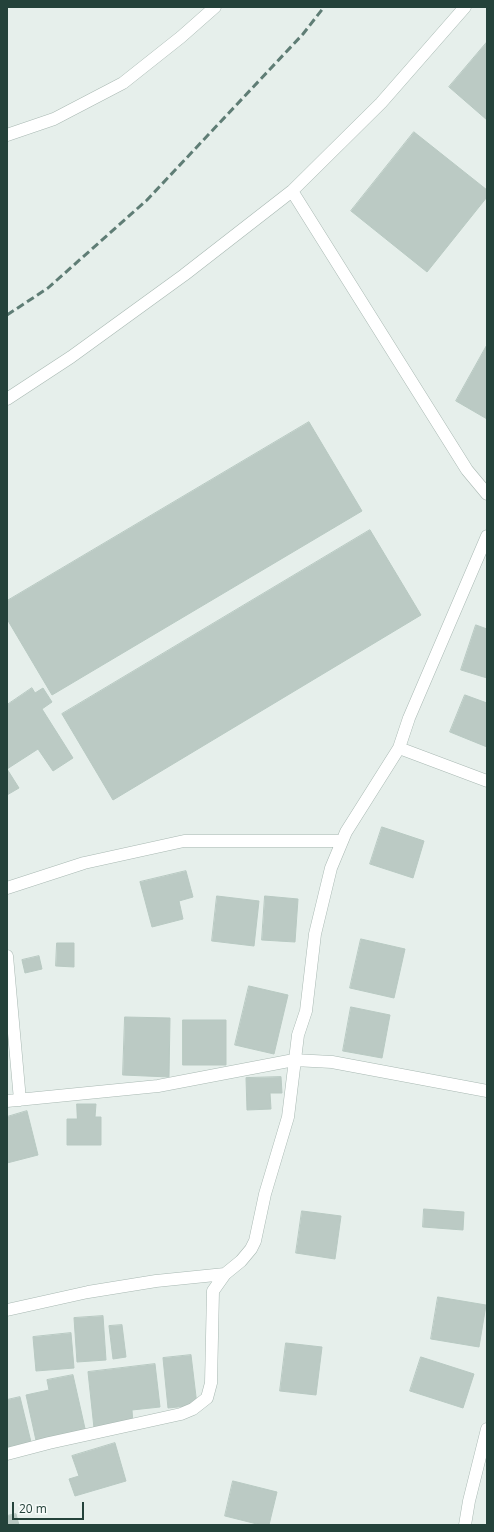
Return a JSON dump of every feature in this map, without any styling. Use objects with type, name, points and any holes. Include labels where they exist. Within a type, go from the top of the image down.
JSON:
[{"type":"street","points":[[7,134],[54,119],[123,83],[181,37],[215,7]]},
{"type":"street","points":[[7,399],[71,357],[178,279],[292,191],[381,102],[465,7]]},
{"type":"street","points":[[292,191],[467,470],[487,494]]},
{"type":"street","points":[[7,1454],[49,1442],[181,1414],[193,1409],[207,1398],[211,1383],[213,1291],[225,1274],[241,1261],[251,1249],[255,1241],[265,1194],[288,1117],[294,1060],[298,1035],[306,1011],[315,934],[331,868],[346,832],[399,748],[409,718],[487,536]]},
{"type":"street","points":[[399,748],[487,781]]},
{"type":"street","points":[[7,888],[84,863],[184,841],[342,841]]},
{"type":"street","points":[[7,956],[20,1100]]},
{"type":"street","points":[[7,1101],[158,1086],[294,1060],[332,1062],[487,1090]]},
{"type":"street","points":[[7,1310],[96,1291],[156,1281],[225,1274]]},
{"type":"street","points":[[466,1525],[469,1501],[487,1429]]},
{"type":"building","points":[[487,42],[487,120],[449,87]]},
{"type":"building","points":[[414,132],[487,190],[487,197],[427,272],[351,211]]},
{"type":"building","points":[[487,345],[487,419],[456,401]]},
{"type":"building","points":[[309,422],[362,511],[52,695],[7,619],[7,601]]},
{"type":"building","points":[[370,530],[421,615],[113,800],[62,714]]},
{"type":"building","points":[[476,625],[487,629],[487,678],[461,670]]},
{"type":"building","points":[[32,688],[35,693],[43,688],[52,702],[42,709],[73,758],[53,771],[38,749],[7,769],[7,705]]},
{"type":"building","points":[[465,695],[487,703],[487,747],[450,732]]},
{"type":"building","points":[[7,769],[19,788],[7,795]]},
{"type":"building","points":[[382,827],[424,841],[413,878],[370,864]]},
{"type":"building","points":[[186,871],[193,897],[179,901],[183,919],[152,927],[140,882]]},
{"type":"building","points":[[217,896],[259,901],[254,946],[212,941]]},
{"type":"building","points":[[265,896],[298,899],[295,942],[262,940]]},
{"type":"building","points":[[361,939],[405,949],[394,998],[350,988]]},
{"type":"building","points":[[57,943],[74,943],[74,967],[56,966]]},
{"type":"building","points":[[39,956],[42,969],[25,973],[22,960]]},
{"type":"building","points":[[249,986],[288,995],[274,1054],[235,1045]]},
{"type":"building","points":[[351,1007],[390,1015],[382,1058],[343,1051]]},
{"type":"building","points":[[125,1017],[170,1018],[169,1077],[123,1075]]},
{"type":"building","points":[[183,1020],[226,1020],[226,1065],[183,1065]]},
{"type":"building","points":[[281,1077],[282,1093],[270,1093],[271,1109],[247,1110],[246,1078]]},
{"type":"building","points":[[77,1104],[96,1104],[95,1117],[101,1117],[101,1145],[67,1145],[67,1119],[77,1119]]},
{"type":"building","points":[[27,1111],[38,1155],[7,1163],[7,1117]]},
{"type":"building","points":[[424,1209],[464,1212],[463,1230],[423,1227]]},
{"type":"building","points":[[302,1211],[341,1216],[335,1259],[296,1253]]},
{"type":"building","points":[[438,1297],[486,1305],[479,1347],[431,1339]]},
{"type":"building","points":[[103,1316],[106,1360],[77,1362],[74,1318]]},
{"type":"building","points":[[122,1325],[126,1357],[113,1359],[109,1326]]},
{"type":"building","points":[[71,1333],[74,1368],[36,1371],[33,1337]]},
{"type":"building","points":[[286,1343],[322,1347],[316,1395],[280,1391]]},
{"type":"building","points":[[191,1355],[197,1405],[168,1408],[163,1358]]},
{"type":"building","points":[[421,1357],[474,1374],[463,1408],[410,1391]]},
{"type":"building","points":[[155,1364],[160,1407],[132,1410],[133,1424],[94,1428],[88,1372]]},
{"type":"building","points":[[73,1375],[86,1433],[37,1445],[26,1395],[49,1390],[47,1380]]},
{"type":"building","points":[[20,1397],[31,1442],[7,1447],[7,1400]]},
{"type":"building","points":[[115,1443],[126,1481],[75,1496],[69,1479],[79,1476],[72,1456]]},
{"type":"building","points":[[233,1481],[277,1492],[269,1525],[261,1525],[225,1516]]},
{"type":"building","points":[[16,1514],[19,1525],[7,1525],[7,1516]]},
{"type":"railway","points":[[7,315],[48,288],[147,200],[303,34],[324,7]]}]
